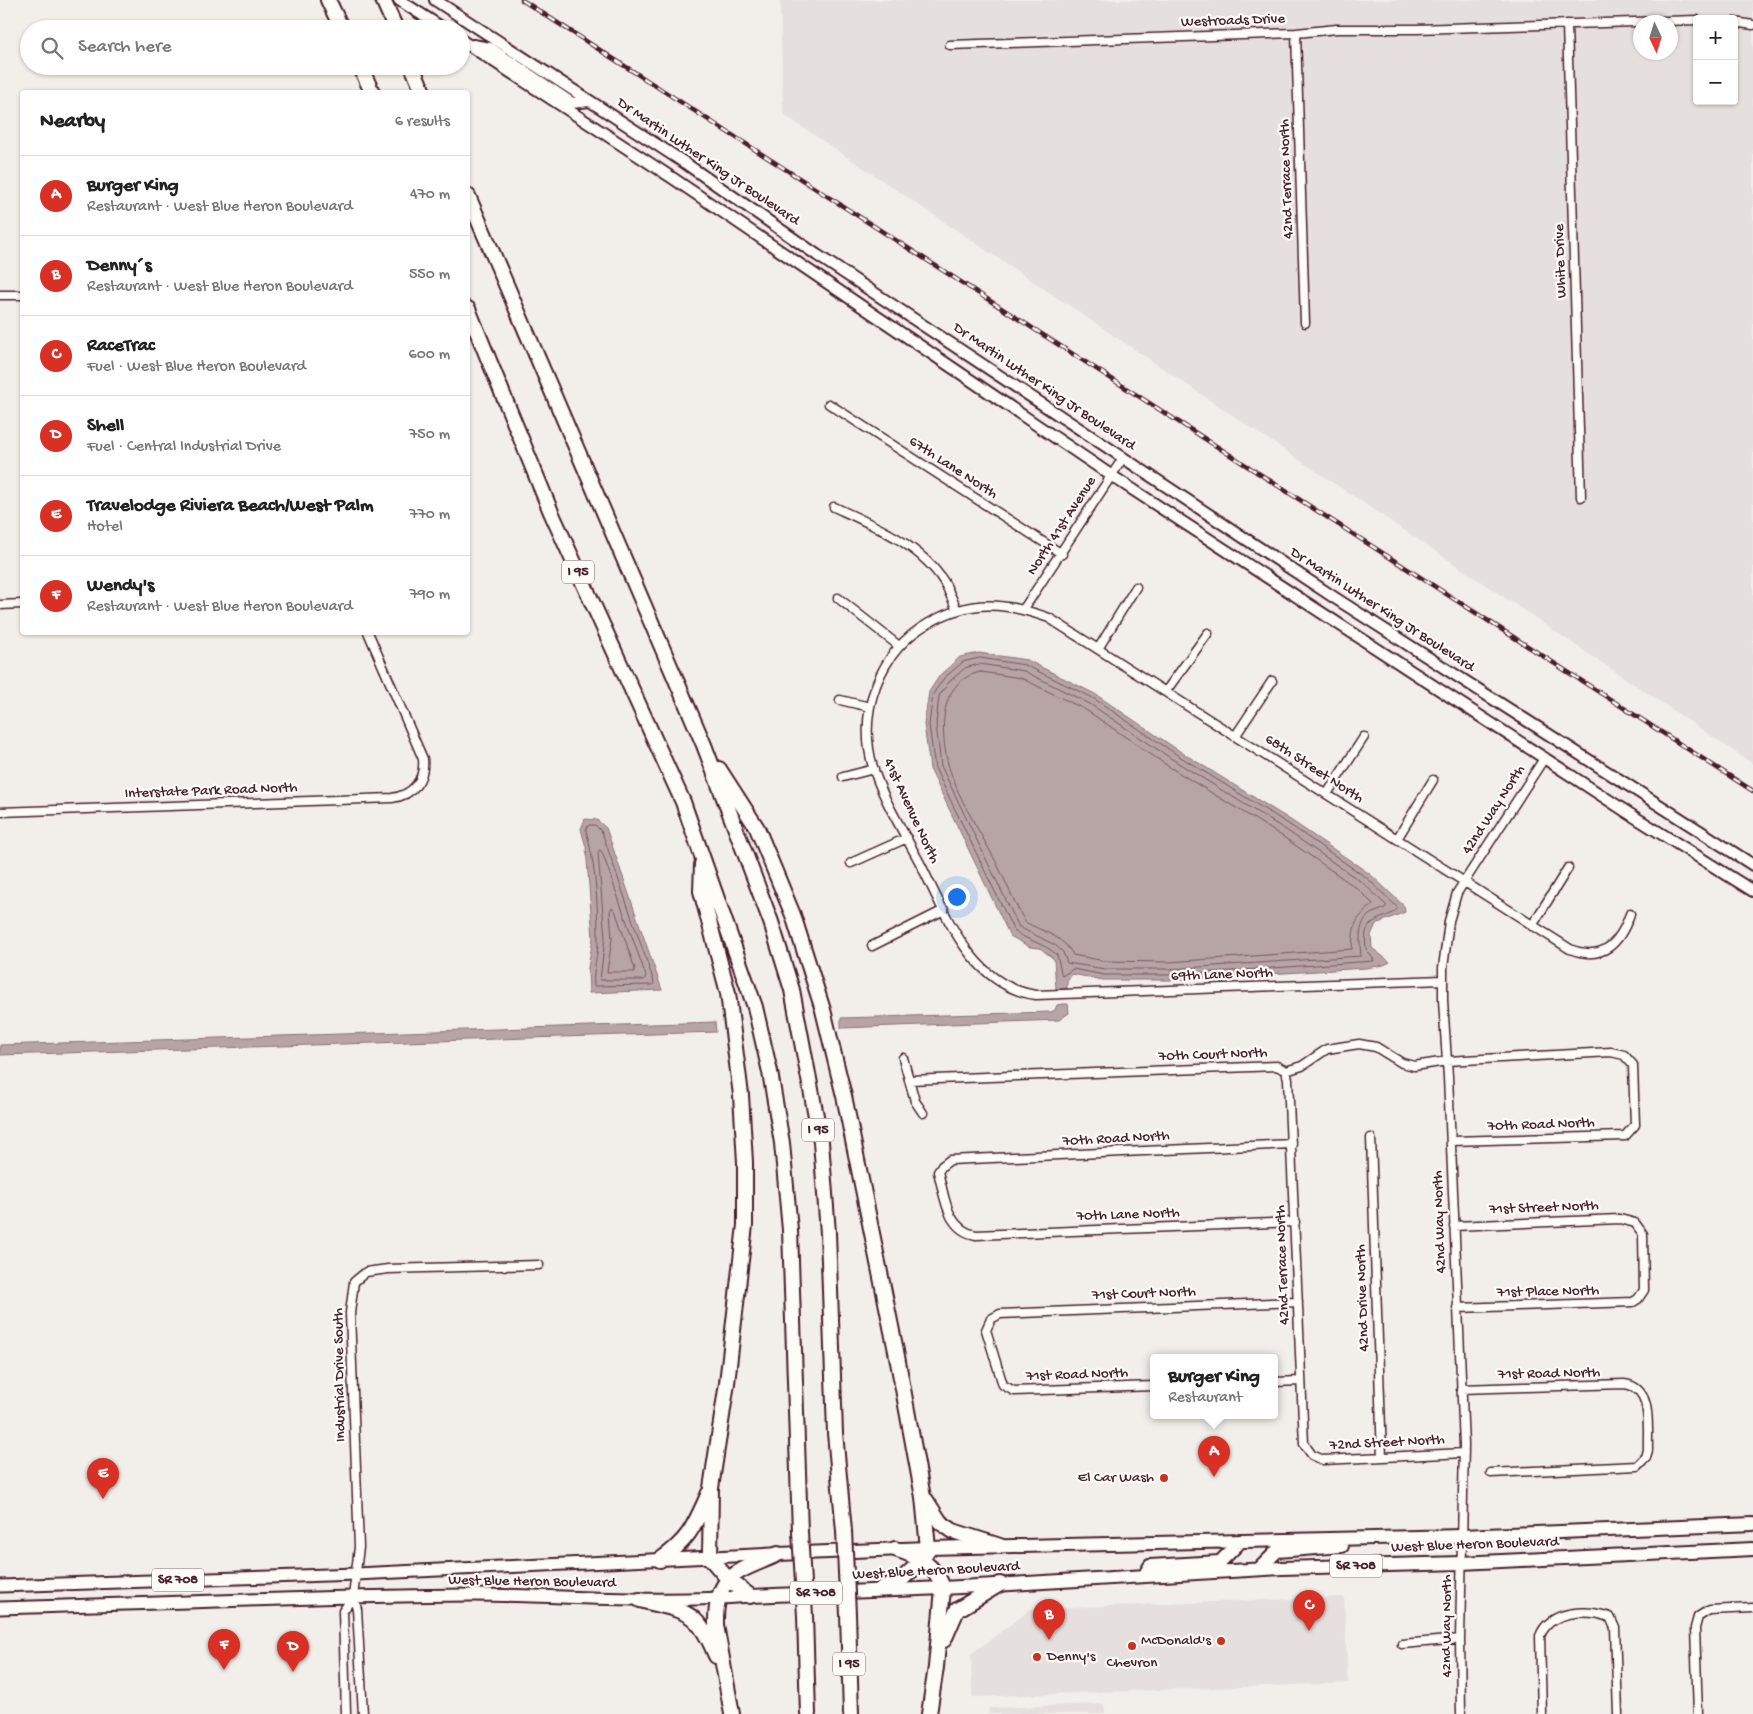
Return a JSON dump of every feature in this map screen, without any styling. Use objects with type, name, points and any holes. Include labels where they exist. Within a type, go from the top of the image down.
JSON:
[{"type":"highway","points":[[328,0],[338,20]]},
{"type":"highway","points":[[383,0],[392,20]]},
{"type":"highway","points":[[364,75],[371,90]]},
{"type":"highway","points":[[416,75],[422,90]]},
{"type":"highway","name":"I 95","points":[[470,201],[704,745],[773,931],[792,990],[808,1068],[820,1142],[828,1233],[835,1433],[844,1531],[851,1714]]},
{"type":"highway","name":"I 95","points":[[470,314],[551,512],[683,802],[755,1007],[782,1142],[790,1230],[808,1714]]},
{"type":"highway","points":[[704,745],[757,828],[794,915],[823,1010],[844,1096],[923,1497],[925,1554],[939,1577],[943,1588],[936,1667],[929,1714]]},
{"type":"highway","points":[[702,856],[701,890],[728,993],[741,1095],[745,1162],[744,1225],[727,1383],[711,1488],[710,1558],[728,1579],[750,1596]]},
{"type":"highway","points":[[660,1560],[683,1543],[693,1529],[711,1488]]},
{"type":"highway","points":[[923,1497],[940,1522],[953,1531],[1000,1546]]},
{"type":"highway","name":"West Blue Heron Boulevard","points":[[925,1554],[1000,1546],[1363,1539],[1753,1524]]},
{"type":"highway","points":[[1260,1569],[1277,1551],[1336,1548],[1363,1539]]},
{"type":"highway","points":[[1144,1576],[1150,1566],[1220,1562],[1242,1541]]},
{"type":"highway","points":[[895,1549],[925,1554]]},
{"type":"highway","name":"West Blue Heron Boulevard","points":[[778,1554],[895,1549]]},
{"type":"highway","name":"West Blue Heron Boulevard","points":[[750,1596],[943,1588],[1260,1569],[1461,1563],[1753,1549]]},
{"type":"highway","points":[[732,1714],[716,1625],[721,1588],[728,1579],[778,1554]]},
{"type":"highway","points":[[881,1590],[903,1578],[925,1554]]},
{"type":"highway","points":[[936,1667],[947,1631],[957,1610],[1000,1584]]},
{"type":"highway","points":[[640,1600],[684,1612],[696,1619],[708,1638],[726,1680]]},
{"type":"main road","points":[[399,0],[430,20]]},
{"type":"main road","name":"Dr Martin Luther King Jr Boulevard","points":[[435,0],[466,20]]},
{"type":"main road","name":"Dr Martin Luther King Jr Boulevard","points":[[470,23],[589,100],[1335,598],[1753,865]]},
{"type":"main road","points":[[470,43],[490,48],[572,103],[589,100]]},
{"type":"main road","points":[[470,46],[674,179],[1112,476],[1633,816],[1753,891]]},
{"type":"main road","name":"West Blue Heron Boulevard","points":[[0,1586],[356,1574],[778,1554]]},
{"type":"main road","name":"West Blue Heron Boulevard","points":[[0,1608],[353,1597],[486,1596],[640,1600],[718,1599],[750,1596]]},
{"type":"street","name":"Westroads Drive","points":[[950,45],[1296,33],[1338,29],[1417,29],[1693,20]]},
{"type":"street","points":[[1738,22],[1751,22]]},
{"type":"street","name":"White Drive","points":[[1567,24],[1582,497]]},
{"type":"street","name":"42nd Terrace North","points":[[1296,33],[1305,324]]},
{"type":"street","points":[[0,296],[20,295]]},
{"type":"street","name":"67th Lane North","points":[[829,404],[1062,554]]},
{"type":"street","name":"North 41st Avenue","points":[[1024,610],[1123,458]]},
{"type":"street","points":[[834,507],[889,534],[924,559],[945,584],[957,610]]},
{"type":"street","points":[[1098,649],[1136,587]]},
{"type":"street","points":[[838,598],[899,646]]},
{"type":"street","points":[[0,605],[20,604]]},
{"type":"street","name":"41st Avenue North","points":[[1004,986],[989,976],[975,962],[944,910],[907,838],[874,769],[869,741],[870,707],[882,670],[899,646],[922,627],[957,610],[981,604],[1024,610]]},
{"type":"street","name":"68th Street North","points":[[1024,610],[1049,618],[1236,735],[1570,949],[1587,954],[1601,951],[1613,945],[1622,934],[1630,914]]},
{"type":"street","points":[[1166,691],[1208,633]]},
{"type":"street","name":"Interstate Park Road North","points":[[0,812],[392,798],[404,795],[418,783],[423,765],[420,752],[369,635]]},
{"type":"street","points":[[1236,735],[1272,681]]},
{"type":"street","points":[[840,700],[870,707]]},
{"type":"street","points":[[1327,794],[1364,737]]},
{"type":"street","name":"42nd Way North","points":[[1461,1714],[1460,1639],[1464,1453],[1443,980],[1450,921],[1457,893],[1545,757]]},
{"type":"street","points":[[843,777],[874,769]]},
{"type":"street","points":[[1397,839],[1433,780]]},
{"type":"street","points":[[851,864],[907,838]]},
{"type":"street","points":[[1532,926],[1568,868]]},
{"type":"street","points":[[872,946],[944,910]]},
{"type":"street","name":"69th Lane North","points":[[1004,986],[1030,994],[1062,995],[1443,980]]},
{"type":"street","name":"70th Court North","points":[[909,1080],[1277,1066],[1286,1071],[1302,1066],[1327,1049],[1359,1044],[1376,1047],[1402,1063],[1414,1066],[1447,1061],[1611,1052],[1624,1055],[1633,1065],[1635,1125],[1630,1133]]},
{"type":"street","points":[[903,1058],[915,1102],[924,1113]]},
{"type":"street","name":"42nd Terrace North","points":[[1286,1071],[1292,1144],[1302,1438],[1312,1455]]},
{"type":"street","name":"70th Road North","points":[[1451,1142],[1619,1138],[1630,1133]]},
{"type":"street","name":"42nd Drive North","points":[[1371,1138],[1382,1457]]},
{"type":"street","name":"70th Road North","points":[[963,1231],[951,1219],[938,1172],[950,1160],[1292,1144]]},
{"type":"street","name":"71st Street North","points":[[1454,1226],[1620,1218],[1635,1223],[1643,1234],[1644,1290],[1638,1299]]},
{"type":"street","name":"70th Lane North","points":[[963,1231],[976,1235],[1295,1222]]},
{"type":"street","name":"Industrial Drive South","points":[[353,1597],[359,1547],[350,1313],[354,1282],[366,1272],[388,1269],[539,1265]]},
{"type":"street","name":"71st Place North","points":[[1457,1308],[1626,1304],[1638,1299]]},
{"type":"street","name":"71st Court North","points":[[1002,1385],[986,1330],[991,1319],[1000,1314],[1298,1302]]},
{"type":"street","points":[[1278,1382],[1301,1381]]},
{"type":"street","name":"71st Road North","points":[[1461,1390],[1624,1384],[1637,1388],[1645,1399],[1648,1450],[1642,1463],[1630,1468],[1491,1474]]},
{"type":"street","name":"71st Road North","points":[[1002,1385],[1014,1391],[1150,1386]]},
{"type":"street","name":"72nd Street North","points":[[1312,1455],[1323,1460],[1464,1453]]},
{"type":"street","points":[[346,1714],[343,1611],[353,1597]]},
{"type":"street","points":[[353,1597],[357,1609],[363,1714]]},
{"type":"street","points":[[1698,1714],[1695,1628],[1698,1617],[1709,1610],[1753,1608]]},
{"type":"street","points":[[1542,1714],[1540,1636],[1547,1623],[1565,1615],[1600,1614],[1610,1617],[1615,1628],[1618,1714]]},
{"type":"street","points":[[1402,1644],[1460,1639]]},
{"type":"shaded area","points":[[780,0],[1753,0],[1753,764],[783,114]]},
{"type":"shaded area","points":[[1344,1597],[1348,1683],[972,1697],[971,1654],[1031,1609]]},
{"type":"shaded area","points":[[1104,1704],[1105,1714],[988,1714],[989,1708]]},
{"type":"water","points":[[979,653],[1027,660],[1095,694],[1181,752],[1292,821],[1370,874],[1404,906],[1405,912],[1376,924],[1371,935],[1372,948],[1390,962],[1366,968],[1170,980],[1103,980],[1072,974],[1067,982],[1067,989],[1056,989],[1054,959],[1040,948],[1030,947],[1010,936],[930,769],[924,724],[929,692],[940,675],[960,657]]},
{"type":"water","points":[[585,819],[597,820],[606,828],[662,990],[589,993],[588,968],[593,938],[586,847],[581,829]]},
{"type":"water","points":[[1068,1004],[1069,1013],[1059,1020],[841,1028],[841,1018],[1051,1012],[1055,1010],[1057,1005]]},
{"type":"water","points":[[715,1022],[716,1032],[0,1055],[0,1045]]},
{"type":"railway","points":[[522,0],[1753,791]]},
{"type":"place","name":"Burger King","points":[[1214,1477]]},
{"type":"place","name":"El Car Wash","points":[[1164,1478]]},
{"type":"place","name":"Travelodge Riviera Beach/West Palm","points":[[103,1499]]},
{"type":"place","name":"RaceTrac","points":[[1309,1631]]},
{"type":"place","name":"Denny´s","points":[[1049,1640]]},
{"type":"place","name":"McDonald's","points":[[1221,1641]]},
{"type":"place","name":"Chevron","points":[[1132,1646]]},
{"type":"place","name":"Denny's","points":[[1037,1657]]},
{"type":"place","name":"Wendy's","points":[[224,1670]]},
{"type":"place","name":"Shell","points":[[293,1672]]}]
